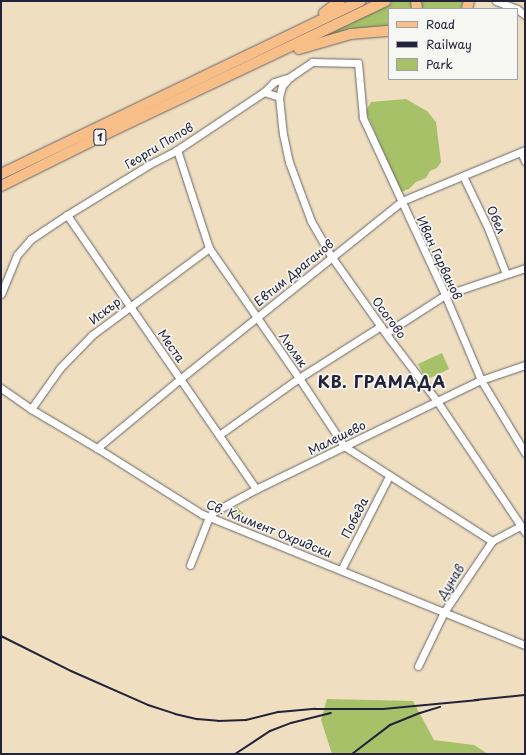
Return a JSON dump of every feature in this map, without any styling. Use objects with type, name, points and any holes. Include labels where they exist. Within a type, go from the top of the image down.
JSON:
[{"type":"main road","points":[[240,59],[325,13],[340,1]]},
{"type":"main road","name":"1","points":[[1,174],[360,1]]},
{"type":"main road","name":"1","points":[[1,186],[114,130],[386,1]]},
{"type":"main road","points":[[245,69],[323,41],[351,34],[388,31]]},
{"type":"street","points":[[496,1],[514,8]]},
{"type":"street","name":"Георги Попов","points":[[1,294],[17,255],[31,239],[67,215],[150,164],[177,150],[264,92],[274,82],[290,77],[312,62],[358,62]]},
{"type":"street","name":"Иван Гарванов","points":[[358,62],[363,118],[445,295],[481,380],[525,453]]},
{"type":"street","points":[[264,92],[279,97],[282,86],[290,77]]},
{"type":"street","name":"Осогово","points":[[279,97],[283,134],[289,162],[311,221],[331,256],[380,326],[437,401],[523,529]]},
{"type":"street","name":"Люляк","points":[[177,150],[209,248],[344,446],[492,540]]},
{"type":"street","points":[[523,151],[525,161]]},
{"type":"street","name":"Евтим Драганов","points":[[97,448],[180,378],[331,256],[402,201],[523,151]]},
{"type":"street","name":"Обел","points":[[463,176],[488,228],[506,274]]},
{"type":"street","name":"Места","points":[[67,215],[256,489]]},
{"type":"street","name":"Искър","points":[[31,409],[60,368],[92,335],[129,305],[209,248]]},
{"type":"street","points":[[386,333],[445,295],[525,268]]},
{"type":"street","points":[[219,435],[299,378],[380,326]]},
{"type":"street","name":"Малешево","points":[[209,517],[256,489],[437,401],[481,380],[525,365]]},
{"type":"street","name":"Св. Климент Охридски","points":[[1,388],[31,409],[97,448],[202,514],[525,645]]},
{"type":"street","name":"Победа","points":[[341,570],[389,476]]},
{"type":"street","points":[[190,565],[209,517]]},
{"type":"street","name":"Дунав","points":[[418,666],[444,612],[492,540],[523,529]]},
{"type":"green space","points":[[395,1],[412,1],[411,8],[388,8],[388,27],[322,37]]},
{"type":"green space","points":[[420,1],[463,1],[461,8],[420,8]]},
{"type":"green space","points":[[406,99],[427,111],[436,122],[441,162],[437,168],[430,171],[426,178],[416,182],[409,189],[401,192],[367,114],[367,109],[371,102]]},
{"type":"green space","points":[[442,353],[449,369],[426,380],[418,364]]},
{"type":"green space","points":[[237,507],[248,518],[247,524],[226,515]]},
{"type":"green space","points":[[327,699],[413,701],[434,740],[474,745],[488,754],[332,754],[321,720]]},
{"type":"railway","points":[[1,636],[71,671],[148,705],[175,714],[197,719],[218,721],[246,720],[279,712],[315,709],[383,709],[479,700]]},
{"type":"railway","points":[[475,700],[525,695]]},
{"type":"railway","points":[[352,754],[390,725],[440,707]]},
{"type":"railway","points":[[235,754],[270,731],[291,723],[331,713]]},
{"type":"district","name":"КВ. ГРАМАДА","points":[[382,381]]}]
